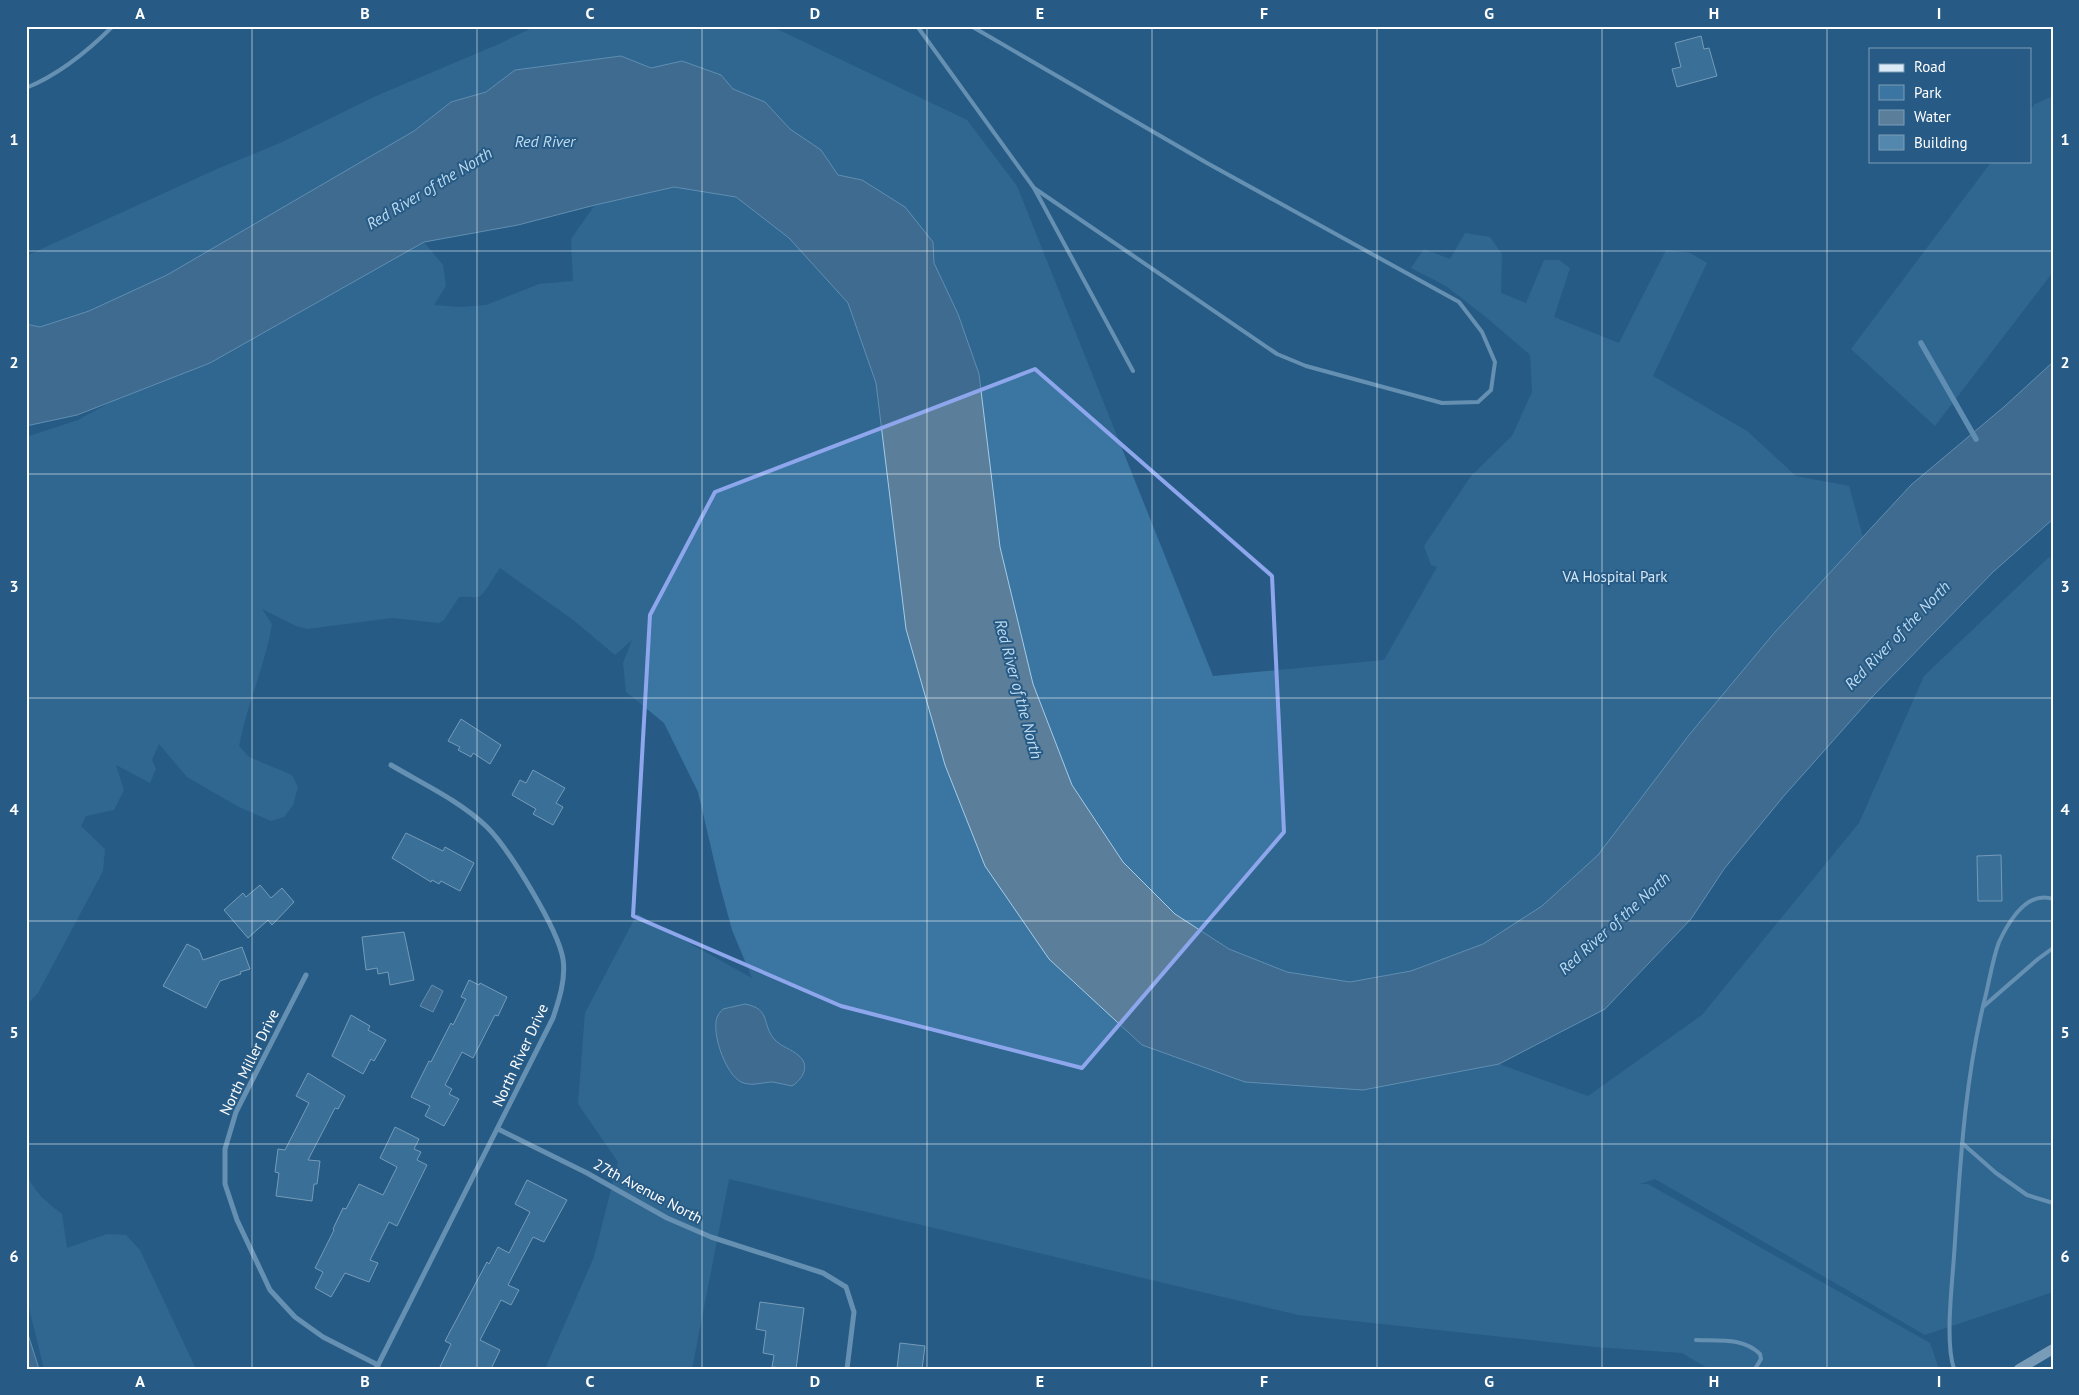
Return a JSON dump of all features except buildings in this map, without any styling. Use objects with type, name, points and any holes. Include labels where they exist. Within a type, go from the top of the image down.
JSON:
[{"type":"street","name":"North River Drive","points":[[377,1367],[553,1018],[562,990],[563,960],[554,930],[508,854],[487,827],[455,802],[391,765]]},
{"type":"street","name":"North Miller Drive","points":[[306,975],[236,1112],[225,1149],[225,1184],[237,1220],[270,1290],[295,1317],[324,1337],[377,1367]]},
{"type":"street","name":"27th Avenue North","points":[[498,1129],[587,1173],[667,1218],[711,1237],[823,1273],[846,1287],[854,1312],[847,1369]]},
{"type":"street","points":[[2019,1369],[2053,1349]]},
{"type":"lane","points":[[26,88],[41,82],[73,60],[113,26]]},
{"type":"lane","points":[[918,26],[1034,188],[1133,371]]},
{"type":"lane","points":[[972,26],[1207,163],[1458,302],[1482,332],[1495,362],[1491,390],[1478,402],[1442,403],[1306,366],[1277,354],[1034,188]]},
{"type":"lane","points":[[1954,1369],[1950,1322],[1962,1143],[1967,1088],[1982,1008],[1999,944],[2012,918],[2029,902],[2047,897],[2053,899]]},
{"type":"lane","points":[[1982,1008],[2053,948]]},
{"type":"lane","points":[[1962,1143],[1996,1173],[2028,1195],[2053,1203]]},
{"type":"lane","points":[[1696,1340],[1731,1341],[1750,1346],[1760,1354],[1761,1359],[1755,1369]]},
{"type":"highlighted area","points":[[1035,369],[1272,576],[1284,832],[1082,1068],[841,1006],[633,916],[650,615],[715,492]]},
{"type":"green space","name":"VA Hospital Park","points":[[536,26],[775,28],[967,120],[1017,186],[1213,676],[1384,660],[1437,567],[1431,565],[1424,546],[1471,476],[1512,436],[1532,392],[1530,355],[1446,286],[1411,268],[1424,249],[1450,259],[1465,233],[1490,237],[1502,254],[1501,293],[1526,303],[1544,260],[1559,260],[1570,268],[1554,317],[1619,343],[1666,250],[1690,253],[1707,263],[1653,376],[1747,431],[1796,476],[1849,486],[1863,537],[1775,632],[1689,735],[1598,855],[1542,906],[1483,944],[1411,971],[1350,982],[1287,972],[1229,949],[1175,914],[1123,862],[1072,785],[1033,684],[1000,547],[979,374],[958,314],[934,263],[933,242],[862,180],[838,175],[821,150],[790,129],[765,102],[733,89],[721,75],[682,61],[651,68],[621,56],[515,70],[486,92],[451,102],[414,131],[167,275],[89,311],[40,327],[26,323],[26,256],[217,169],[280,143],[376,96],[499,44]]},
{"type":"green space","points":[[2053,96],[2053,272],[1935,426],[1851,349],[1991,162],[2032,162],[2032,108],[2035,104]]},
{"type":"green space","points":[[674,187],[736,197],[789,238],[848,303],[876,383],[906,629],[945,765],[985,866],[1363,1090],[1499,1064],[1588,1096],[1702,1015],[1859,823],[1924,676],[2049,557],[2053,559],[2053,1292],[1925,1335],[1655,1179],[1640,1184],[1648,1184],[1930,1343],[1939,1369],[1709,1369],[1682,1353],[1595,1347],[1298,1315],[729,1179],[692,1369],[545,1369],[594,1257],[618,1162],[578,1104],[585,1013],[637,914],[752,978],[732,930],[698,792],[664,723],[626,692],[623,663],[632,640],[615,655],[572,619],[500,568],[481,595],[478,597],[459,597],[444,620],[439,623],[392,618],[307,629],[296,626],[262,609],[272,624],[239,746],[249,757],[292,775],[298,787],[293,805],[284,817],[271,821],[237,806],[187,777],[159,744],[152,760],[156,769],[150,783],[116,765],[124,790],[114,810],[86,816],[81,826],[105,849],[103,871],[38,993],[26,1005],[26,437],[78,420],[111,402],[210,363],[424,242],[443,265],[446,286],[434,305],[460,307],[486,305],[539,284],[573,281],[571,239],[595,205]]},
{"type":"green space","points":[[26,1172],[32,1185],[41,1196],[62,1214],[67,1248],[107,1234],[126,1235],[140,1250],[196,1369],[44,1369],[26,1296]]},
{"type":"water","name":"Red River","points":[[621,56],[651,68],[682,61],[721,75],[733,89],[765,102],[790,129],[821,150],[838,175],[862,180],[905,207],[933,242],[934,263],[958,314],[979,374],[1000,547],[1033,684],[1072,785],[1123,862],[1175,914],[1229,949],[1287,972],[1350,982],[1411,971],[1483,944],[1542,906],[1598,855],[1689,735],[1775,632],[1911,485],[2005,406],[2053,362],[2053,519],[1993,572],[1871,698],[1783,797],[1724,869],[1691,919],[1605,1009],[1499,1064],[1363,1090],[1245,1082],[1142,1045],[1049,959],[985,866],[945,765],[906,629],[876,383],[848,303],[789,238],[736,197],[674,187],[518,225],[424,242],[210,363],[77,415],[26,426],[26,324],[40,327],[89,311],[167,275],[414,131],[451,102],[486,92],[515,70]]},
{"type":"water","points":[[432,985],[443,991],[433,1012],[420,1006]]},
{"type":"water","points":[[745,1004],[759,1010],[763,1014],[775,1040],[802,1059],[805,1067],[804,1072],[792,1086],[773,1082],[745,1083],[741,1082],[730,1072],[719,1047],[716,1030],[717,1019],[723,1009]]},
{"type":"water","points":[[26,1328],[39,1369],[26,1369]]},
{"type":"waterway","points":[[1921,343],[1976,439]]},
{"type":"water label","name":"Red River of the North","points":[[429,188]]},
{"type":"water label","name":"Red River of the North","points":[[1897,635]]},
{"type":"water label","name":"Red River of the North","points":[[1019,689]]},
{"type":"water label","name":"Red River of the North","points":[[1614,923]]}]
